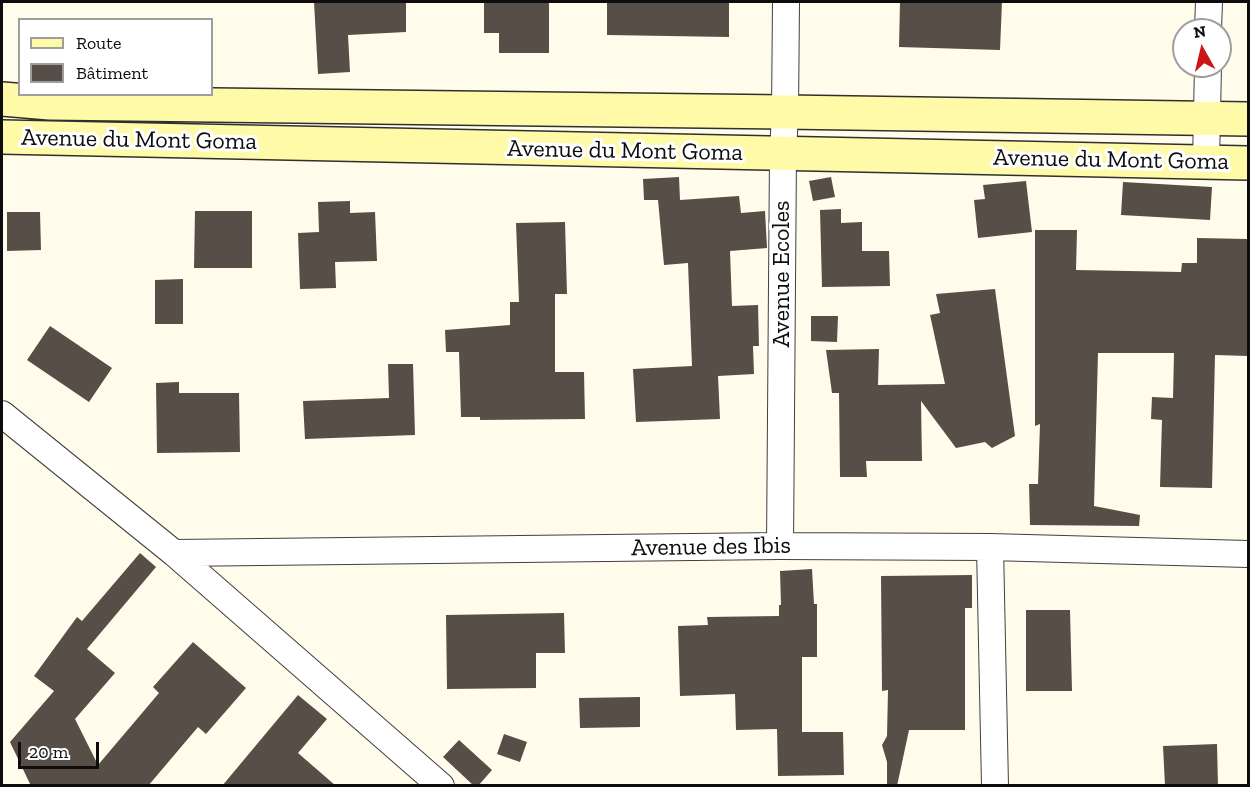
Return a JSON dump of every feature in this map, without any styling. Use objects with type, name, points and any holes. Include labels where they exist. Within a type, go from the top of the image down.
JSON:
[{"type":"street","name":"Avenue Ecoles","points":[[780,546],[786,2]]},
{"type":"street","points":[[1208,18],[1209,2]]},
{"type":"street","points":[[1206,162],[1208,78]]},
{"type":"street","points":[[2,99],[50,103],[1248,119]]},
{"type":"street","points":[[575,149],[576,109]]},
{"type":"street","points":[[1019,158],[1020,115]]},
{"type":"street","name":"Avenue du Mont Goma","points":[[2,137],[1248,163]]},
{"type":"street","points":[[2,414],[174,553],[441,786]]},
{"type":"street","name":"Avenue des Ibis","points":[[174,553],[780,546],[990,547],[1248,554]]},
{"type":"street","points":[[990,547],[995,786]]},
{"type":"building","points":[[314,2],[406,2],[406,32],[348,35],[350,72],[318,74]]},
{"type":"building","points":[[484,2],[549,2],[549,53],[499,53],[499,33],[484,33]]},
{"type":"building","points":[[607,2],[729,2],[729,37],[607,35]]},
{"type":"building","points":[[900,2],[1002,2],[1000,50],[899,47]]},
{"type":"building","points":[[679,177],[680,200],[739,196],[741,213],[765,211],[767,248],[730,251],[732,306],[758,305],[759,346],[753,346],[754,374],[718,376],[720,419],[636,422],[633,369],[692,366],[688,263],[664,265],[658,200],[644,200],[643,179]]},
{"type":"building","points":[[831,177],[835,197],[813,201],[809,181]]},
{"type":"building","points":[[1026,181],[1032,232],[978,238],[974,200],[985,199],[983,185]]},
{"type":"building","points":[[1123,182],[1212,187],[1210,220],[1121,215]]},
{"type":"building","points":[[350,201],[350,213],[375,212],[377,261],[335,262],[336,288],[300,289],[298,233],[319,232],[318,202]]},
{"type":"building","points":[[841,209],[841,223],[862,222],[862,251],[889,251],[890,286],[822,287],[820,210]]},
{"type":"building","points":[[195,211],[252,211],[252,268],[194,268]]},
{"type":"building","points":[[7,212],[40,212],[41,250],[7,251]]},
{"type":"building","points":[[565,222],[567,294],[555,294],[555,372],[584,372],[585,419],[480,420],[480,417],[461,417],[459,352],[446,352],[445,330],[510,325],[510,302],[519,302],[516,223]]},
{"type":"building","points":[[1035,230],[1077,230],[1076,270],[1181,272],[1182,263],[1197,263],[1197,238],[1248,239],[1248,356],[1215,355],[1212,488],[1160,487],[1162,420],[1151,419],[1152,397],[1173,398],[1174,353],[1098,353],[1094,506],[1140,515],[1139,526],[1030,525],[1029,484],[1038,484],[1040,424],[1035,426]]},
{"type":"building","points":[[183,279],[183,324],[155,324],[155,280]]},
{"type":"building","points":[[995,289],[1015,436],[992,448],[985,442],[956,448],[921,401],[922,461],[866,461],[867,477],[840,477],[839,393],[832,393],[826,350],[879,349],[878,385],[945,384],[930,315],[940,313],[936,294]]},
{"type":"building","points":[[811,316],[838,316],[837,342],[811,341]]},
{"type":"building","points":[[50,326],[112,368],[89,402],[27,360]]},
{"type":"building","points":[[388,364],[413,364],[415,435],[305,439],[303,401],[389,398]]},
{"type":"building","points":[[179,382],[179,393],[239,393],[240,452],[157,453],[156,383]]},
{"type":"building","points":[[140,553],[156,567],[87,649],[115,673],[75,719],[98,765],[159,693],[153,687],[193,642],[246,688],[206,734],[198,727],[148,786],[31,786],[10,742],[54,691],[34,676],[77,617],[82,621]]},
{"type":"building","points":[[812,569],[814,604],[817,604],[817,657],[802,657],[802,732],[843,732],[844,775],[778,776],[777,729],[736,730],[735,694],[680,696],[678,626],[708,625],[707,617],[779,616],[780,571]]},
{"type":"building","points":[[972,575],[972,608],[965,608],[965,730],[909,730],[897,786],[887,786],[887,762],[882,745],[887,736],[888,690],[882,691],[881,576]]},
{"type":"building","points":[[1026,610],[1070,610],[1072,691],[1026,691]]},
{"type":"building","points":[[564,613],[565,653],[536,653],[536,688],[447,689],[446,615]]},
{"type":"building","points":[[298,695],[327,719],[298,753],[336,786],[222,786]]},
{"type":"building","points":[[640,697],[640,727],[580,728],[579,698]]},
{"type":"building","points":[[504,734],[527,742],[520,762],[497,754]]},
{"type":"building","points":[[459,740],[492,770],[478,786],[474,786],[443,757]]},
{"type":"building","points":[[1217,744],[1218,786],[1165,786],[1163,746]]}]
